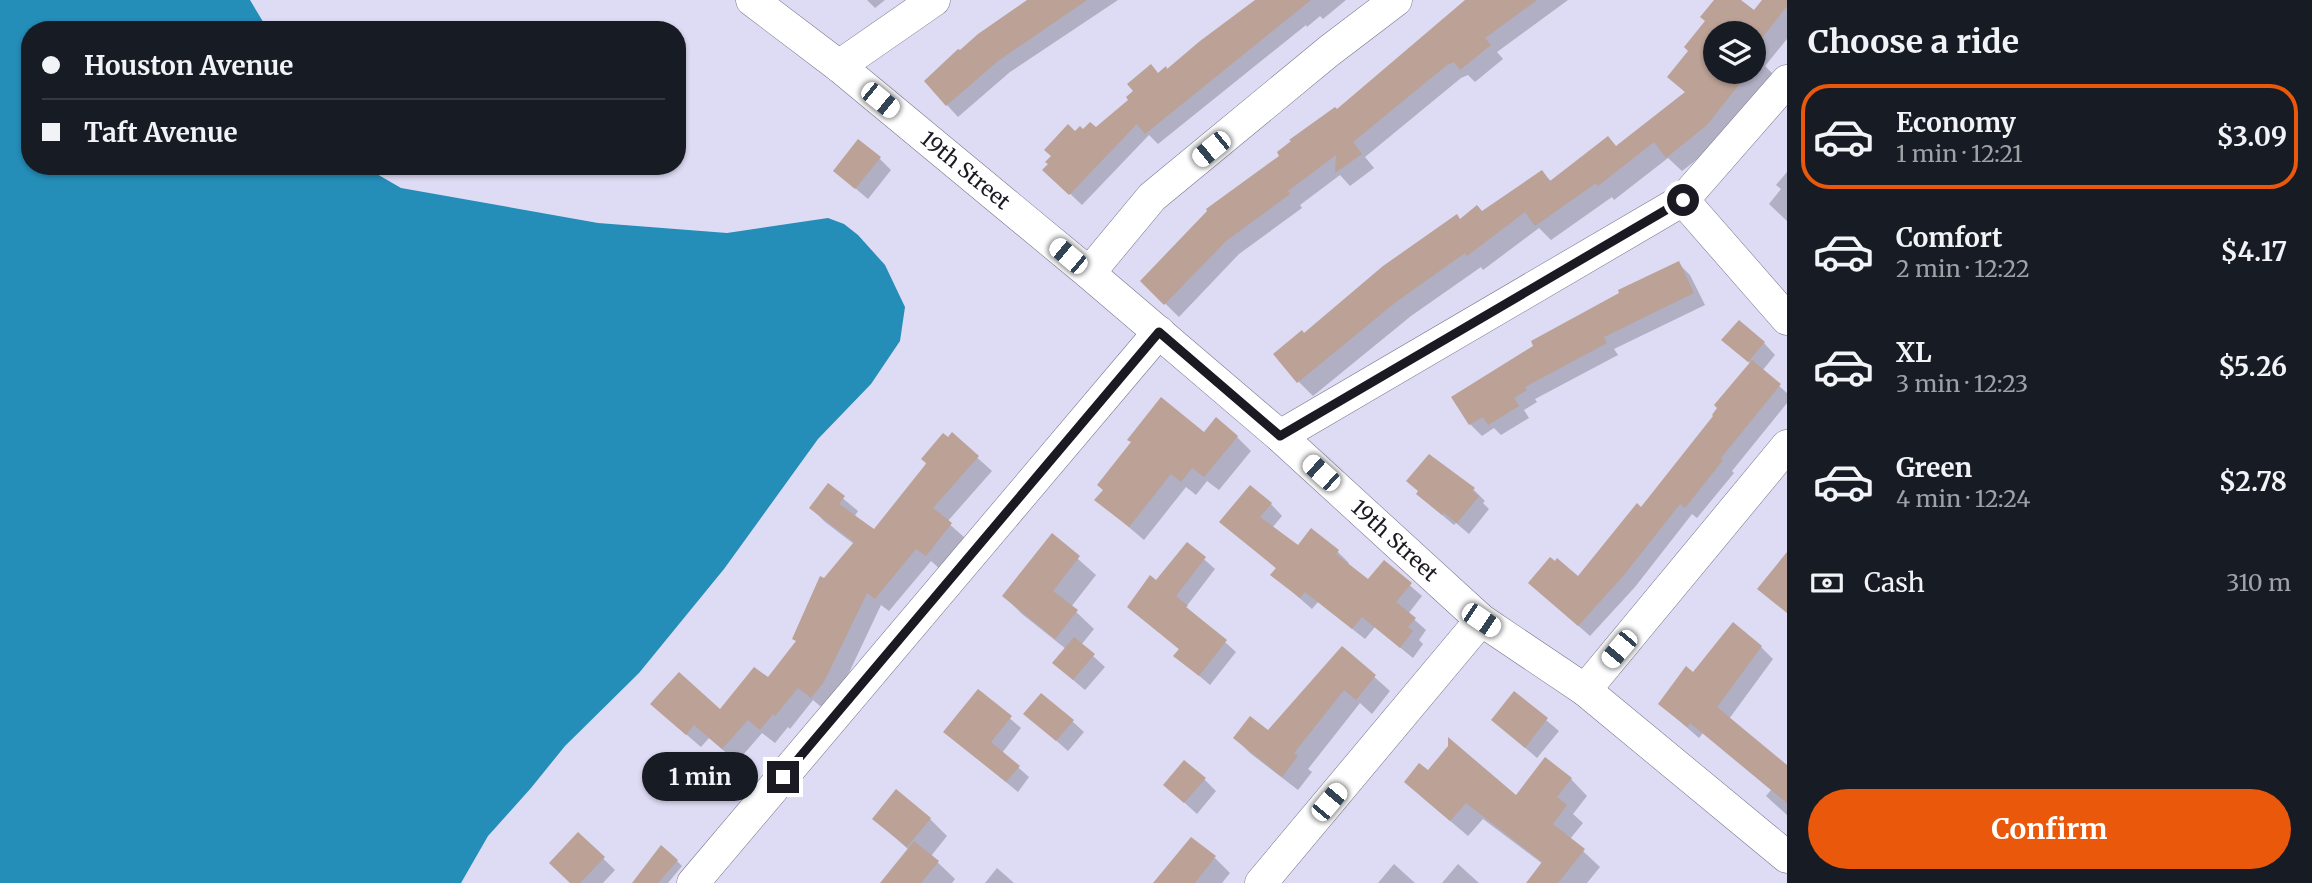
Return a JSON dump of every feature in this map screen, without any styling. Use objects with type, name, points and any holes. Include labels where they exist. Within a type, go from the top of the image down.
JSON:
[{"type":"street","name":"19th Street","points":[[752,0],[839,66],[1159,332],[1280,436],[1481,620],[1585,690],[1787,857]]},
{"type":"street","points":[[839,66],[934,0]]},
{"type":"street","points":[[1089,273],[1152,197],[1329,51],[1396,0]]},
{"type":"street","points":[[1280,436],[1683,200],[1787,81]]},
{"type":"street","points":[[1683,200],[1787,319]]},
{"type":"street","points":[[693,883],[1159,332]]},
{"type":"street","points":[[1585,690],[1787,446]]},
{"type":"street","points":[[1261,883],[1481,620]]},
{"type":"water","points":[[0,0],[250,0],[263,21],[21,21],[21,175],[379,175],[401,188],[598,223],[727,233],[828,218],[844,224],[858,235],[885,265],[905,307],[900,341],[871,384],[818,439],[724,569],[639,673],[565,746],[488,836],[461,883],[0,883]]},
{"type":"building","points":[[1027,0],[1087,0],[998,61],[946,106],[924,81],[958,49]]},
{"type":"building","points":[[1255,0],[1311,0],[1145,134],[1137,124],[1069,195],[1042,170],[1051,156],[1044,150],[1068,124],[1075,131],[1080,126],[1083,129],[1090,122],[1096,127],[1128,100],[1126,97],[1133,91],[1127,84],[1151,64],[1158,73],[1166,66],[1167,69]]},
{"type":"building","points":[[1465,0],[1537,0],[1485,38],[1491,45],[1460,70],[1454,62],[1447,65],[1353,142],[1362,154],[1335,173],[1336,155],[1288,191],[1290,194],[1226,241],[1164,305],[1140,281],[1206,209],[1279,156],[1277,152],[1291,141],[1289,140],[1335,107],[1337,109]]},
{"type":"building","points":[[1714,0],[1741,0],[1754,10],[1762,0],[1787,0],[1787,6],[1766,33],[1766,21],[1705,21],[1700,17]]},
{"type":"building","points":[[1703,23],[1703,84],[1739,84],[1707,125],[1666,158],[1654,142],[1598,186],[1596,183],[1535,226],[1525,212],[1467,256],[1465,253],[1396,302],[1297,383],[1273,354],[1302,330],[1304,333],[1383,266],[1457,214],[1460,219],[1477,205],[1482,211],[1542,170],[1550,181],[1608,136],[1616,146],[1685,92],[1667,77],[1688,51],[1684,47]]},
{"type":"building","points":[[858,139],[881,157],[855,189],[833,171]]},
{"type":"building","points":[[1679,261],[1694,293],[1604,337],[1607,343],[1525,387],[1527,390],[1514,398],[1519,406],[1488,425],[1483,417],[1469,425],[1451,397],[1533,346],[1531,341],[1619,293],[1618,290]]},
{"type":"building","points":[[1739,320],[1765,342],[1748,362],[1721,340]]},
{"type":"building","points":[[1752,360],[1781,384],[1721,458],[1723,460],[1685,508],[1680,504],[1624,575],[1578,626],[1528,583],[1550,557],[1555,561],[1557,558],[1578,576],[1637,503],[1641,507],[1713,416],[1717,408],[1714,405]]},
{"type":"building","points":[[1161,397],[1204,432],[1216,417],[1238,436],[1204,477],[1192,468],[1181,482],[1171,474],[1129,527],[1094,500],[1103,490],[1097,485],[1131,442],[1127,440]]},
{"type":"building","points":[[952,432],[979,456],[933,508],[952,523],[926,556],[916,549],[875,599],[867,593],[824,682],[811,698],[798,688],[760,730],[748,720],[722,749],[694,725],[686,735],[650,704],[679,672],[720,709],[754,667],[768,677],[796,641],[792,639],[820,576],[824,578],[854,542],[809,508],[828,483],[845,496],[839,504],[874,529],[925,465],[921,459],[943,433],[948,437]]},
{"type":"building","points":[[1429,454],[1475,488],[1472,491],[1479,496],[1457,523],[1444,513],[1442,515],[1416,494],[1418,491],[1406,481]]},
{"type":"building","points":[[1250,485],[1272,503],[1260,517],[1298,545],[1311,528],[1339,550],[1336,554],[1368,579],[1384,560],[1412,583],[1396,602],[1416,618],[1408,627],[1413,631],[1400,648],[1362,617],[1352,629],[1305,592],[1300,598],[1270,575],[1276,568],[1219,522]]},
{"type":"building","points":[[1052,533],[1080,556],[1053,591],[1078,610],[1055,639],[1002,596]]},
{"type":"building","points":[[1187,542],[1206,557],[1176,596],[1227,640],[1199,676],[1173,656],[1179,649],[1127,607],[1150,575],[1156,580]]},
{"type":"building","points":[[1787,552],[1787,613],[1757,589]]},
{"type":"building","points":[[1733,622],[1762,646],[1717,707],[1787,765],[1787,803],[1690,723],[1687,727],[1658,704],[1686,666],[1693,672]]},
{"type":"building","points":[[1074,637],[1095,654],[1073,680],[1052,663]]},
{"type":"building","points":[[1342,646],[1376,675],[1356,700],[1344,690],[1294,753],[1298,756],[1282,777],[1233,738],[1250,716],[1268,730]]},
{"type":"building","points":[[978,689],[1012,716],[991,742],[1020,766],[1006,782],[943,732]]},
{"type":"building","points":[[1514,691],[1548,718],[1525,748],[1491,720]]},
{"type":"building","points":[[1041,693],[1074,720],[1056,741],[1023,714]]},
{"type":"building","points":[[1448,737],[1516,795],[1545,757],[1572,778],[1557,797],[1567,805],[1553,824],[1585,849],[1558,883],[1526,883],[1542,862],[1466,803],[1450,821],[1404,782],[1419,763],[1428,770],[1448,746]]},
{"type":"building","points":[[1184,760],[1206,778],[1184,803],[1163,785]]},
{"type":"building","points":[[896,789],[931,818],[907,847],[872,819]]},
{"type":"building","points":[[578,832],[605,857],[580,883],[570,883],[549,863]]},
{"type":"building","points":[[1191,837],[1216,856],[1195,883],[1153,883]]},
{"type":"building","points":[[914,841],[939,861],[921,883],[880,883]]},
{"type":"building","points":[[661,845],[678,860],[658,883],[632,883]]},
{"type":"route","points":[[783,777],[1159,332],[1280,436],[1683,200]]}]
